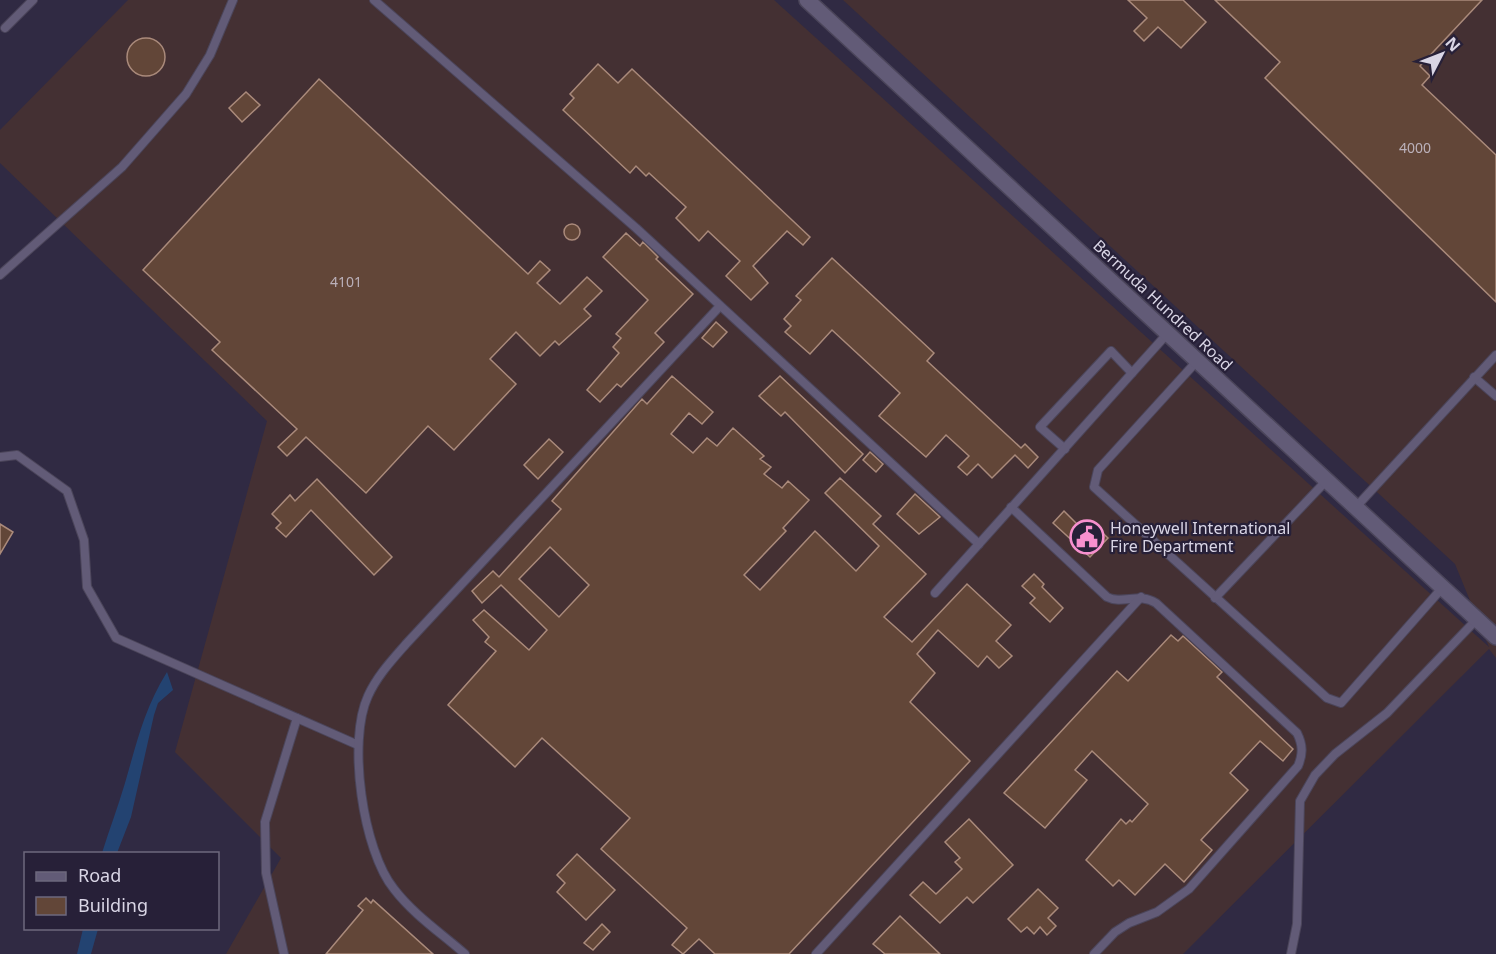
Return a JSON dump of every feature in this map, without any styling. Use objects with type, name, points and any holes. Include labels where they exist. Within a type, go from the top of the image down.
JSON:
[{"type":"street","name":"Bermuda Hundred Road","points":[[807,0],[1496,637]]},
{"type":"lane","points":[[5,28],[33,0]]},
{"type":"lane","points":[[0,275],[122,167],[186,94],[210,55],[233,0]]},
{"type":"lane","points":[[374,0],[636,228],[979,544]]},
{"type":"lane","points":[[465,954],[408,905],[382,872],[367,832],[358,745],[361,715],[367,696],[376,680],[406,644],[720,306]]},
{"type":"lane","points":[[935,592],[1167,334]]},
{"type":"lane","points":[[1065,449],[1040,426],[1111,351],[1132,373]]},
{"type":"lane","points":[[1356,507],[1496,354]]},
{"type":"lane","points":[[1197,361],[1098,470],[1094,487],[1327,698],[1341,703],[1443,587]]},
{"type":"lane","points":[[1474,377],[1496,396]]},
{"type":"lane","points":[[0,457],[17,455],[67,491],[84,540],[87,587],[116,639],[358,745]]},
{"type":"lane","points":[[1215,598],[1328,480]]},
{"type":"lane","points":[[1011,507],[1107,597],[1119,601],[1142,597],[1155,603],[1297,733],[1302,749],[1298,766],[1189,889],[1157,912],[1129,923],[1114,932],[1094,954]]},
{"type":"lane","points":[[816,954],[1142,597]]},
{"type":"lane","points":[[1292,954],[1297,924],[1300,801],[1315,775],[1335,754],[1387,713],[1477,619]]},
{"type":"lane","points":[[284,954],[266,873],[264,822],[297,718]]},
{"type":"shaded area","points":[[128,0],[774,0],[1489,647],[1455,564],[843,0],[1496,0],[1496,658],[1489,649],[1183,954],[226,954],[281,858],[175,752],[267,421],[0,163],[0,130]]},
{"type":"water","points":[[167,672],[173,690],[158,703],[154,715],[131,817],[117,852],[102,852],[142,726]]},
{"type":"water","points":[[83,930],[98,930],[91,954],[77,954]]},
{"type":"building","points":[[1128,0],[1183,0],[1206,22],[1181,48],[1158,27],[1144,41],[1134,31],[1147,18]]},
{"type":"building","points":[[1215,0],[1482,0],[1420,66],[1430,76],[1422,85],[1496,155],[1496,302],[1265,78],[1280,62]]},
{"type":"building","points":[[146,38],[159,44],[165,57],[159,70],[146,76],[133,70],[127,57],[133,44]]},
{"type":"building","points":[[598,64],[618,83],[632,69],[810,237],[803,245],[787,231],[753,266],[768,283],[751,300],[726,276],[740,261],[708,231],[699,241],[676,218],[686,207],[649,173],[646,176],[636,166],[630,173],[563,110],[574,98],[570,94]]},
{"type":"building","points":[[319,79],[528,274],[540,261],[550,270],[537,283],[560,304],[587,277],[602,291],[584,309],[591,316],[559,345],[555,341],[540,356],[516,332],[490,359],[516,384],[454,450],[428,426],[366,493],[306,437],[287,456],[278,447],[297,429],[212,350],[220,342],[143,270]]},
{"type":"building","points":[[246,92],[260,105],[242,122],[229,108]]},
{"type":"building","points":[[572,224],[578,226],[580,232],[578,238],[572,240],[566,238],[564,232],[566,226]]},
{"type":"building","points":[[626,233],[640,246],[643,242],[658,257],[656,259],[693,294],[655,333],[664,342],[621,387],[617,384],[600,402],[587,390],[619,353],[613,347],[621,338],[616,334],[648,300],[603,257]]},
{"type":"building","points":[[832,258],[934,353],[927,361],[1021,448],[1025,444],[1038,457],[1028,468],[1015,455],[992,478],[978,464],[967,475],[958,467],[969,456],[946,435],[926,457],[879,416],[900,393],[832,330],[810,354],[785,332],[791,326],[784,319],[801,300],[796,296]]},
{"type":"building","points":[[716,322],[727,332],[713,347],[702,338]]},
{"type":"building","points":[[672,376],[713,412],[702,424],[689,413],[671,434],[693,453],[707,438],[717,446],[733,428],[764,456],[760,459],[771,467],[764,474],[782,488],[788,481],[809,500],[783,528],[786,531],[744,575],[760,590],[815,531],[856,571],[879,546],[825,493],[840,478],[881,516],[873,524],[926,574],[884,617],[912,642],[967,584],[1011,625],[996,641],[1012,656],[999,668],[987,656],[978,667],[938,630],[917,654],[935,673],[910,702],[970,761],[789,954],[715,954],[699,939],[683,954],[672,945],[687,928],[601,849],[630,818],[542,738],[515,767],[448,705],[496,651],[485,642],[489,637],[473,620],[484,610],[529,650],[547,630],[501,585],[482,603],[472,591],[493,571],[499,577],[561,509],[552,501],[642,399],[647,404]],"holes":[[[550,547],[589,585],[559,617],[519,579]]]},
{"type":"building","points":[[780,376],[863,454],[845,473],[785,412],[781,416],[759,396]]},
{"type":"building","points":[[549,439],[563,452],[538,479],[524,465]]},
{"type":"building","points":[[870,452],[883,464],[876,472],[863,460]]},
{"type":"building","points":[[317,479],[392,557],[374,575],[311,510],[286,537],[276,528],[281,523],[272,514],[290,495],[295,501]]},
{"type":"building","points":[[915,494],[940,517],[919,534],[897,514]]},
{"type":"building","points":[[1064,511],[1082,529],[1090,521],[1108,538],[1090,557],[1053,523]]},
{"type":"building","points":[[0,524],[13,532],[0,554]]},
{"type":"building","points":[[1034,574],[1044,584],[1042,587],[1063,608],[1050,622],[1030,603],[1035,598],[1022,586]]},
{"type":"building","points":[[1171,635],[1178,641],[1183,636],[1222,672],[1217,677],[1293,749],[1283,761],[1260,741],[1230,773],[1248,790],[1201,840],[1212,850],[1184,882],[1165,864],[1135,895],[1119,880],[1113,886],[1086,860],[1121,819],[1126,824],[1130,820],[1132,822],[1148,804],[1092,751],[1075,770],[1087,780],[1045,828],[1004,793],[1117,671],[1128,681]]},
{"type":"building","points":[[969,819],[1013,865],[973,903],[967,897],[940,923],[910,895],[923,882],[936,894],[962,869],[955,862],[960,858],[945,842]]},
{"type":"building","points":[[577,854],[615,890],[586,920],[557,892],[565,883],[557,875]]},
{"type":"building","points":[[1038,889],[1058,908],[1048,918],[1056,926],[1047,935],[1040,927],[1034,934],[1027,927],[1021,932],[1008,919]]},
{"type":"building","points":[[366,898],[371,903],[373,900],[433,954],[326,954],[363,910],[358,906]]},
{"type":"building","points":[[900,916],[940,954],[885,954],[873,944]]},
{"type":"building","points":[[602,924],[610,932],[593,950],[584,943]]},
{"type":"place","name":"Honeywell International Fire Department","points":[[1087,537]]}]
